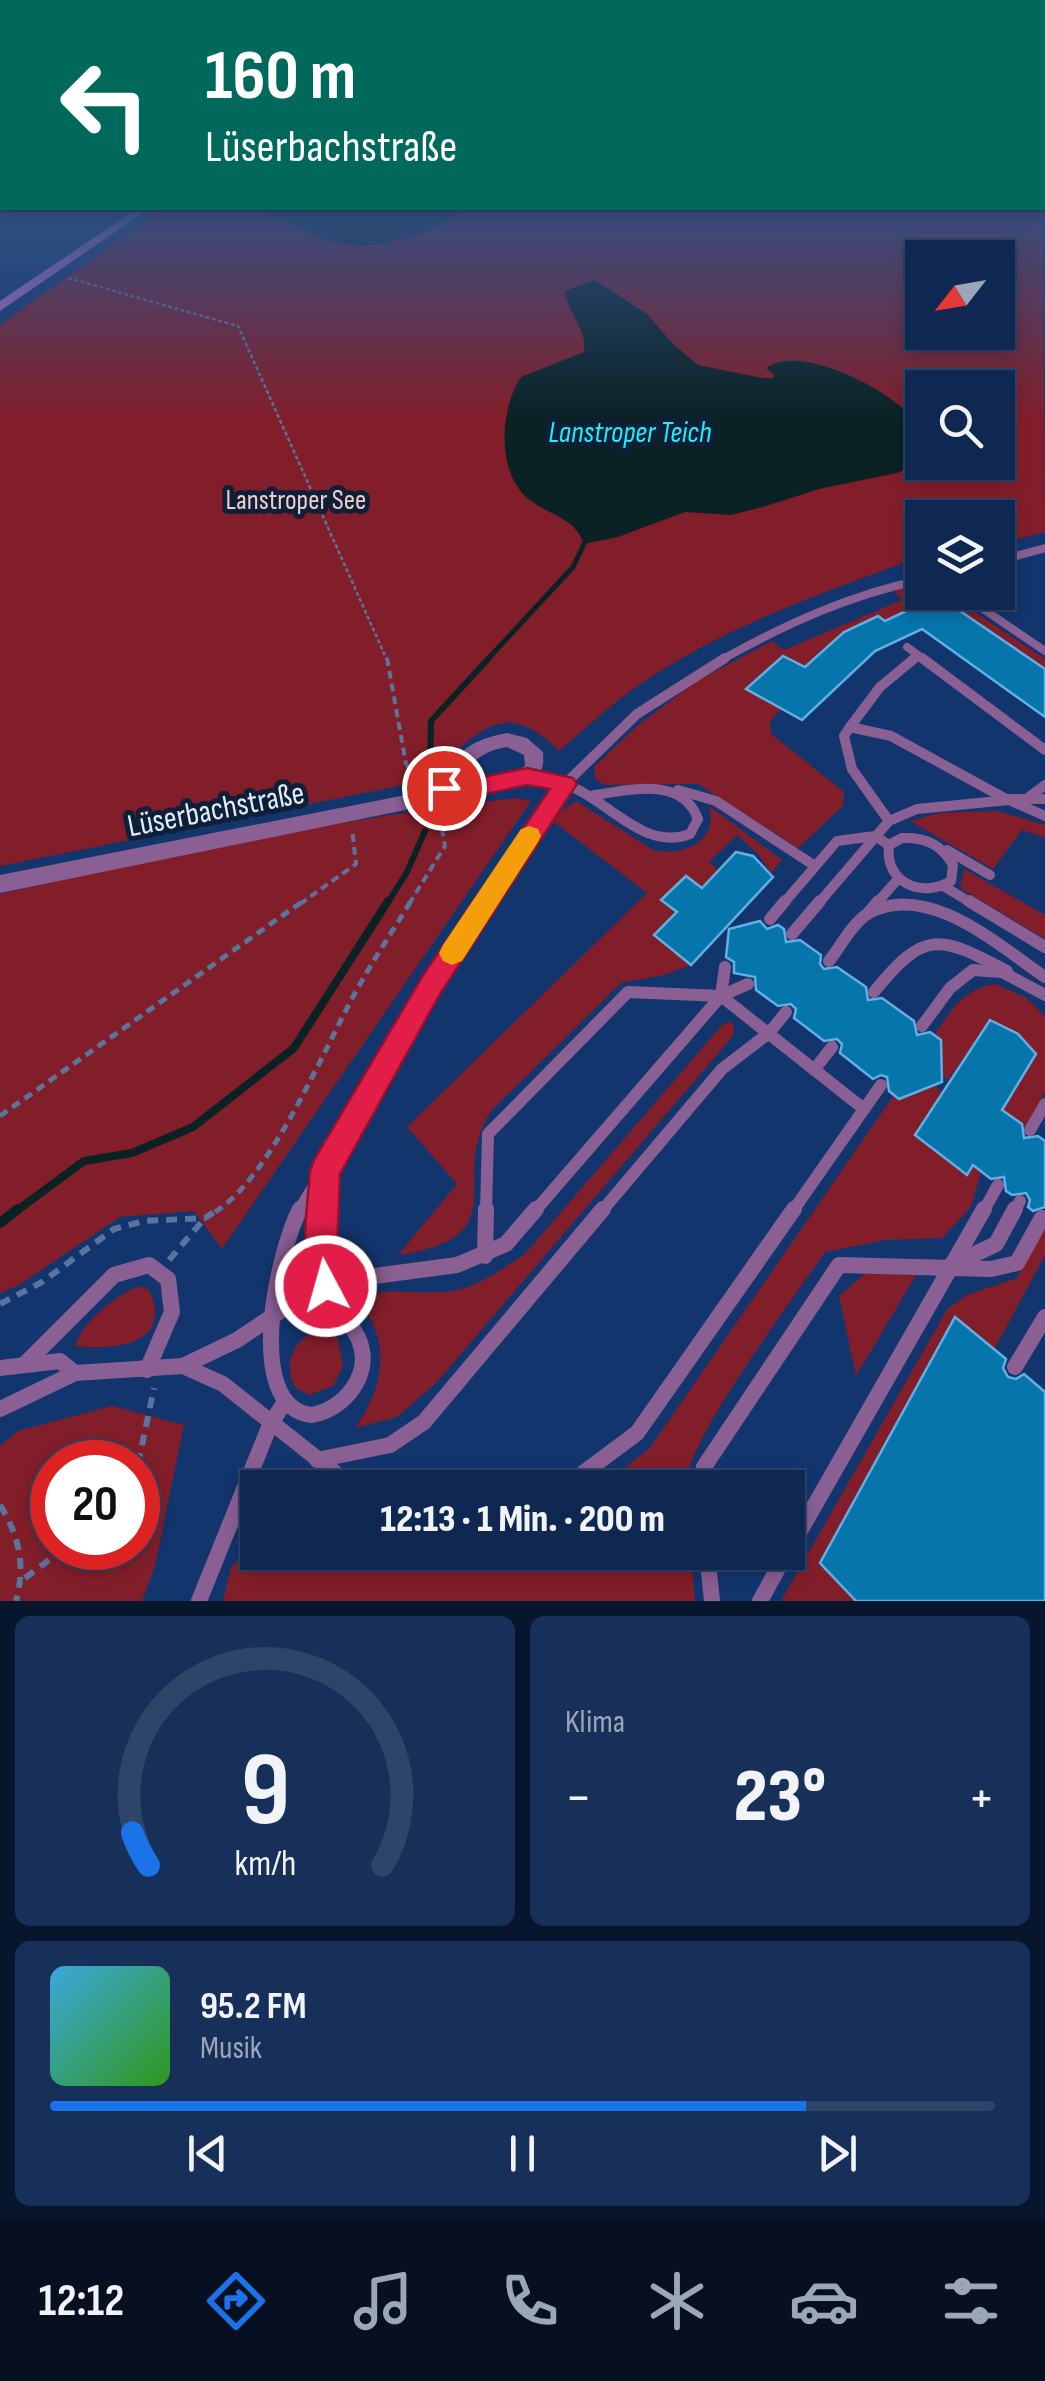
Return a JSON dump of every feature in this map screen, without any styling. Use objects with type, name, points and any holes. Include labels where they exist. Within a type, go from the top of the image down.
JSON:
[{"type":"main road","points":[[0,307],[54,270]]},
{"type":"street","points":[[440,795],[447,780],[466,760],[496,740],[520,741],[533,752],[535,769],[527,776]]},
{"type":"street","name":"Lüserbachstraße","points":[[0,884],[527,776]]},
{"type":"lane","points":[[1015,556],[1045,548]]},
{"type":"lane","points":[[325,1171],[321,1250],[326,1286],[332,1302],[356,1328],[361,1344],[358,1378],[338,1406],[309,1416],[294,1412],[284,1403],[272,1373],[286,1239],[431,986],[566,784],[637,714],[682,684],[800,622],[905,582]]},
{"type":"lane","points":[[985,610],[1045,651]]},
{"type":"lane","points":[[907,647],[1044,752]]},
{"type":"lane","points":[[888,820],[852,769],[844,736],[862,706],[894,670],[918,656]]},
{"type":"lane","points":[[850,727],[866,727],[909,746],[1045,816]]},
{"type":"lane","points":[[527,776],[594,795],[651,837],[672,841],[690,834],[698,819],[692,803],[674,792],[653,789],[594,795]]},
{"type":"lane","points":[[1029,797],[1045,785]]},
{"type":"lane","points":[[674,792],[681,789],[716,801],[815,866]]},
{"type":"lane","points":[[792,934],[888,820],[916,809],[1029,797],[1045,800]]},
{"type":"lane","points":[[770,919],[837,841],[874,836],[889,845]]},
{"type":"lane","points":[[889,845],[912,836],[932,842],[990,875]]},
{"type":"lane","points":[[889,845],[887,862],[898,878],[926,890],[944,887],[951,881],[953,865],[932,842]]},
{"type":"lane","points":[[829,961],[898,878]]},
{"type":"lane","points":[[944,887],[1045,947]]},
{"type":"lane","points":[[868,914],[886,907],[926,905],[1045,977]]},
{"type":"lane","points":[[874,992],[906,952],[934,942],[967,949],[1045,994]]},
{"type":"lane","points":[[721,996],[725,966]]},
{"type":"lane","points":[[922,1026],[954,979],[970,971],[1006,971]]},
{"type":"lane","points":[[0,1409],[74,1373],[183,1366],[309,1292],[326,1286],[367,1276],[457,1265],[485,1256],[506,1244],[721,996],[748,984]]},
{"type":"lane","points":[[485,1256],[488,1134],[628,992],[721,996],[864,1110]]},
{"type":"lane","points":[[317,1460],[390,1445],[424,1422],[722,1069],[769,1034],[786,1012]]},
{"type":"lane","points":[[814,1070],[832,1047]]},
{"type":"lane","points":[[590,1470],[637,1433],[881,1085]]},
{"type":"lane","points":[[1030,1130],[1045,1104]]},
{"type":"lane","points":[[805,1520],[998,1185]]},
{"type":"lane","points":[[949,1267],[996,1244],[1020,1202]]},
{"type":"lane","points":[[703,1470],[839,1264],[991,1269],[1018,1263],[1042,1218]]},
{"type":"lane","points":[[26,1364],[114,1275],[148,1265],[168,1279],[172,1312],[152,1369]]},
{"type":"lane","points":[[1015,1367],[1044,1325]]},
{"type":"lane","points":[[0,1368],[60,1362],[74,1373]]},
{"type":"lane","points":[[183,1366],[224,1384],[331,1470]]},
{"type":"lane","points":[[199,1601],[270,1424],[284,1403]]},
{"type":"lane","points":[[708,1570],[712,1601]]},
{"type":"lane","points":[[760,1601],[777,1570]]},
{"type":"path","points":[[61,277],[238,326],[385,648],[406,764],[440,795],[445,846],[357,989],[275,1142],[229,1203],[205,1218],[160,1271]]},
{"type":"path","points":[[0,1116],[356,864],[350,814]]},
{"type":"path","points":[[0,1304],[42,1282],[114,1229],[144,1221],[205,1218]]},
{"type":"path","points":[[142,1440],[152,1369]]},
{"type":"path","points":[[0,1505],[21,1547],[24,1580],[16,1601]]},
{"type":"path","points":[[24,1580],[36,1570]]},
{"type":"green space","name":"Lanstroper See","points":[[77,270],[905,270],[905,350],[1015,350],[1015,270],[1043,270],[1045,532],[1015,540],[1015,500],[905,500],[905,562],[703,646],[636,687],[559,751],[536,732],[517,724],[499,724],[467,742],[414,783],[0,866],[0,325]]},
{"type":"green space","points":[[905,587],[905,610],[909,610],[886,621],[878,616],[843,632],[818,655],[854,672],[838,685],[783,656],[747,689],[781,709],[770,721],[771,734],[844,792],[843,806],[798,848],[698,784],[605,785],[595,779],[594,767],[637,726],[697,681],[772,641],[784,650],[902,600],[894,591]]},
{"type":"green space","points":[[959,610],[972,610],[1045,659],[1045,669]]},
{"type":"green space","points":[[517,798],[531,801],[222,1249],[194,1211],[120,1217],[19,1285],[0,1293],[0,894],[257,838]]},
{"type":"green space","points":[[576,801],[653,850],[664,852],[687,848],[704,837],[711,818],[709,806],[782,860],[771,873],[759,855],[737,835],[709,862],[719,870],[702,888],[686,876],[662,901],[677,912],[654,936],[691,965],[621,983],[492,1110],[480,1134],[475,1158],[470,1219],[458,1234],[436,1246],[398,1255],[457,1184],[407,1127],[647,893],[550,819]]},
{"type":"green space","points":[[998,811],[1045,825],[1045,838],[1022,830],[993,869],[910,821],[939,813]]},
{"type":"green space","points":[[964,869],[1045,915],[1045,939],[960,888]]},
{"type":"green space","points":[[995,984],[1025,997],[1045,1016],[1045,1092],[1025,1126],[998,1117],[1031,1050],[1018,1034],[990,1021],[948,1080],[942,1075],[941,1040],[934,1035],[966,996]]},
{"type":"green space","points":[[734,1024],[733,1036],[436,1383],[397,1417],[355,1428],[373,1396],[380,1363],[376,1331],[357,1299],[379,1293],[463,1289],[525,1254],[722,1025]]},
{"type":"green space","points":[[934,1085],[941,1091],[938,1101],[995,1129],[970,1208],[942,1238],[886,1240],[825,1252],[721,1405],[689,1470],[622,1470],[649,1449],[894,1095],[899,1099]]},
{"type":"green space","points":[[1045,1226],[1045,1255],[994,1350],[955,1317],[820,1562],[856,1601],[781,1601],[799,1570],[805,1570],[805,1559],[948,1308],[969,1294],[1017,1278]]},
{"type":"green space","points":[[866,1273],[916,1275],[856,1376],[839,1296]]},
{"type":"green space","points":[[139,1286],[149,1290],[155,1308],[154,1322],[147,1333],[122,1345],[75,1346],[101,1310]]},
{"type":"green space","points":[[315,1331],[338,1339],[343,1367],[333,1386],[309,1395],[295,1387],[290,1362],[296,1347]]},
{"type":"green space","points":[[112,1406],[184,1425],[160,1542],[160,1440],[30,1440],[30,1570],[154,1570],[142,1601],[0,1601],[0,1446],[18,1431]]},
{"type":"green space","points":[[240,1557],[240,1570],[692,1570],[695,1601],[223,1601],[231,1568]]},
{"type":"water","name":"Lanstroper Teich","points":[[595,280],[647,314],[698,365],[773,378],[774,374],[766,368],[782,361],[802,361],[874,388],[905,411],[905,469],[731,515],[685,512],[618,537],[584,544],[575,528],[520,490],[512,476],[505,442],[508,407],[521,377],[584,352],[583,336],[565,291]]},
{"type":"building","points":[[908,610],[959,610],[1045,669],[1045,717],[922,629],[875,651],[802,720],[746,689],[783,656],[805,667],[844,632],[878,616],[885,621]]},
{"type":"building","points":[[736,852],[753,856],[773,877],[691,965],[654,935],[677,912],[661,900],[686,876],[702,888]]},
{"type":"building","points":[[760,921],[767,929],[778,925],[784,929],[786,942],[800,940],[821,955],[824,969],[837,967],[866,987],[868,1000],[882,998],[914,1021],[917,1035],[930,1032],[941,1040],[942,1082],[899,1099],[889,1091],[887,1077],[873,1079],[840,1053],[842,1044],[837,1039],[824,1041],[794,1018],[796,1009],[791,1004],[778,1006],[756,990],[755,977],[734,973],[734,962],[726,957],[729,929]]},
{"type":"building","points":[[990,1020],[1018,1034],[1036,1054],[1002,1110],[1022,1124],[1024,1138],[1038,1136],[1045,1141],[1045,1207],[1033,1211],[1028,1207],[1026,1193],[1012,1195],[1006,1191],[1004,1177],[991,1179],[973,1165],[967,1175],[915,1135]]},
{"type":"building","points":[[955,1317],[1006,1359],[1003,1368],[1008,1377],[1016,1379],[1024,1374],[1045,1392],[1045,1601],[856,1601],[820,1563]]},
{"type":"waterway","points":[[487,660],[573,567],[584,544]]},
{"type":"waterway","points":[[430,771],[431,721],[489,658]]},
{"type":"waterway","points":[[387,904],[425,831]]},
{"type":"waterway","points":[[15,1212],[84,1161],[132,1153],[193,1127],[294,1048],[388,901]]},
{"type":"waterway","points":[[0,1223],[18,1209]]},
{"type":"slow traffic","points":[[452,953],[529,836]]},
{"type":"route","points":[[326,1286],[321,1250],[325,1171],[431,986],[566,784],[527,776],[444,794],[444,788]]}]
